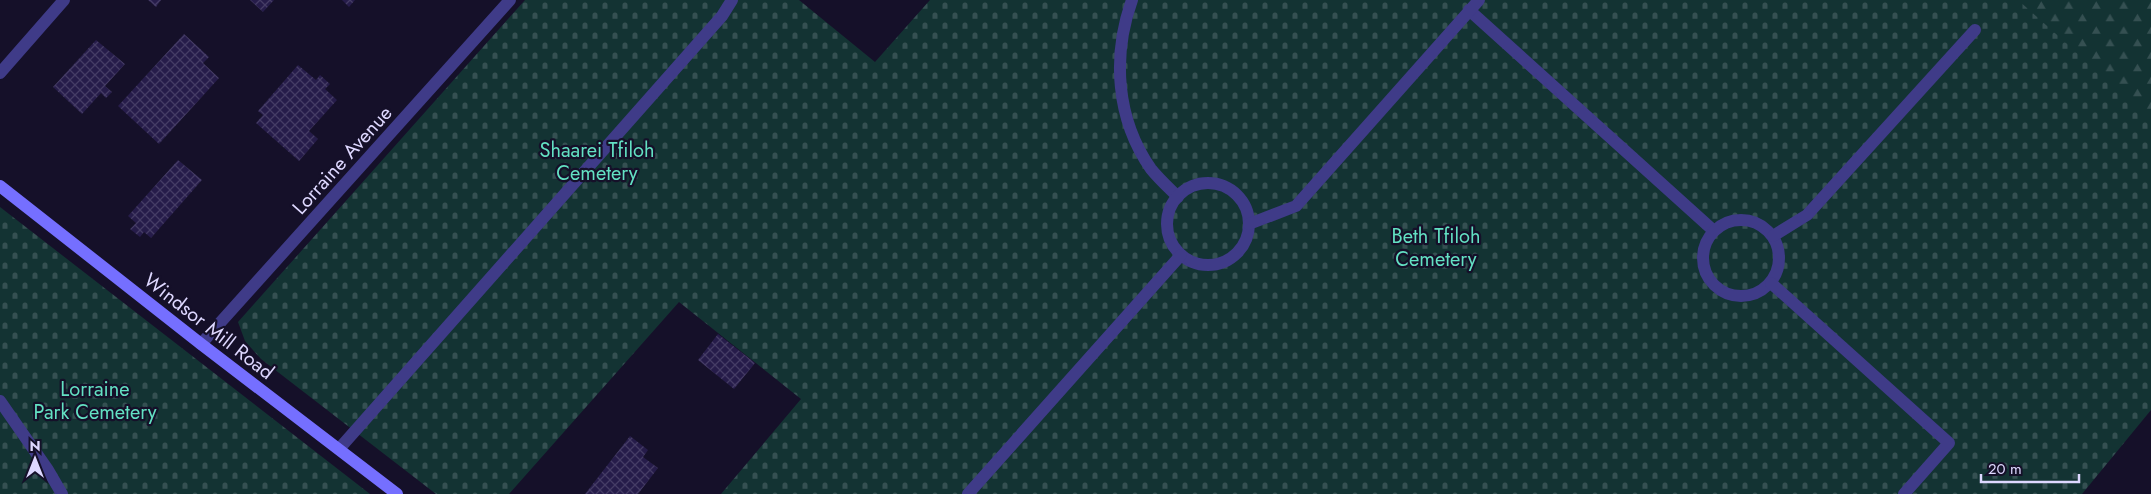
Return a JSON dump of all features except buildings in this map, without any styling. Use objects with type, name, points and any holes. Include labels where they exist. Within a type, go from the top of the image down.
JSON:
[{"type":"main road","name":"Windsor Mill Road","points":[[0,186],[201,344],[397,494]]},
{"type":"street","points":[[0,73],[64,0]]},
{"type":"street","name":"Lorraine Avenue","points":[[201,344],[510,0]]},
{"type":"street","points":[[339,449],[722,16],[732,0]]},
{"type":"street","points":[[1132,0],[1124,24],[1120,55],[1120,88],[1126,117],[1137,144],[1152,169],[1178,197]]},
{"type":"street","points":[[1249,224],[1296,206],[1478,0]]},
{"type":"street","points":[[1469,10],[1714,231]]},
{"type":"street","points":[[1773,236],[1807,215],[1975,30]]},
{"type":"street","points":[[1203,183],[1219,184],[1235,192],[1243,201],[1249,224],[1247,238],[1240,249],[1224,262],[1202,265],[1192,262],[1181,255],[1170,240],[1167,217],[1172,202],[1178,197],[1187,188],[1203,183]]},
{"type":"street","points":[[1745,220],[1763,226],[1773,236],[1779,249],[1780,266],[1771,283],[1760,292],[1737,296],[1717,288],[1710,280],[1704,268],[1703,256],[1707,240],[1714,231],[1728,222],[1745,220]]},
{"type":"street","points":[[968,494],[1181,255]]},
{"type":"street","points":[[1771,283],[1949,443],[1904,494]]},
{"type":"street","points":[[0,401],[48,470],[62,494]]},
{"type":"green space","name":"Beth Tfiloh Cemetery","points":[[525,0],[799,0],[875,62],[930,0],[2018,0],[2151,119],[2151,410],[2082,494],[721,494],[801,399],[679,302],[509,494],[436,494],[261,359],[245,341],[238,322]]},
{"type":"green space","points":[[1999,0],[2151,0],[2151,227]]},
{"type":"green space","name":"Lorraine Park Cemetery","points":[[0,207],[370,494],[0,494]]},
{"type":"park label","name":"Shaarei Tfiloh Cemetery","points":[[597,162]]}]
